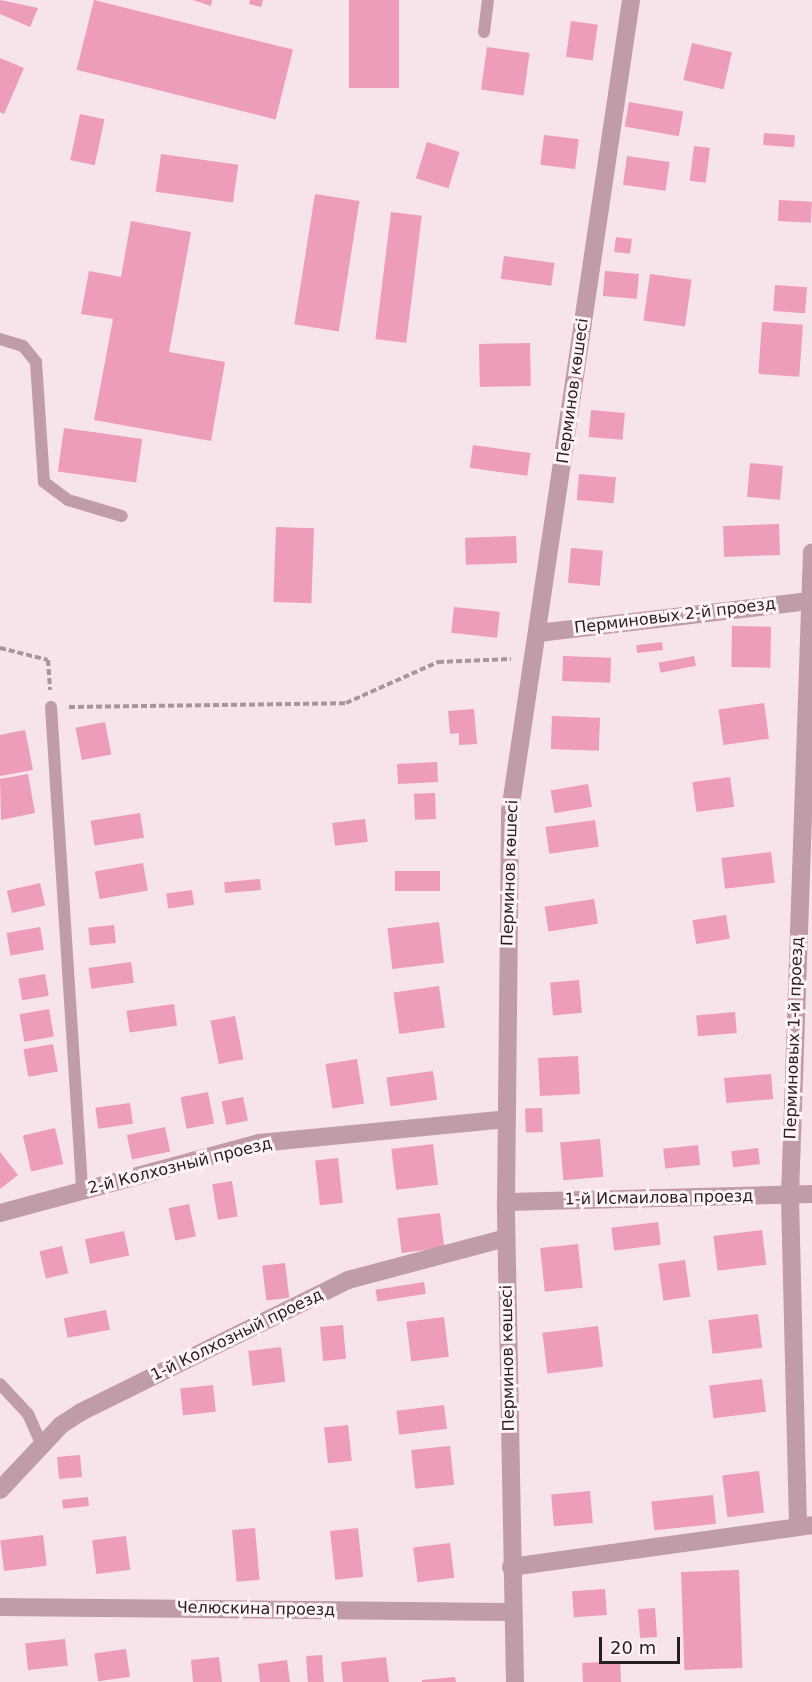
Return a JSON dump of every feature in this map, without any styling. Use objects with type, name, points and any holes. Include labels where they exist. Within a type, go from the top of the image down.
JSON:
[{"type":"street","name":"Перминов көшесі","points":[[515,1682],[506,1238],[510,812],[531,658],[538,633],[631,0]]},
{"type":"street","name":"Перминовых 1-й проезд","points":[[805,1525],[790,1195],[812,552]]},
{"type":"street","name":"Перминовых 2-й проезд","points":[[538,633],[809,601]]},
{"type":"street","name":"2-й Колхозный проезд","points":[[0,1213],[259,1143],[507,1119]]},
{"type":"street","name":"1-й Исмаилова проезд","points":[[506,1202],[812,1194]]},
{"type":"street","name":"1-й Колхозный проезд","points":[[0,1490],[42,1445],[81,1412],[348,1280],[506,1238]]},
{"type":"street","points":[[511,1567],[805,1525]]},
{"type":"street","name":"Челюскина проезд","points":[[0,1607],[512,1612]]},
{"type":"lane","points":[[484,32],[488,0]]},
{"type":"lane","points":[[0,339],[23,346],[36,362],[44,482],[68,500],[122,516]]},
{"type":"lane","points":[[51,707],[82,1191]]},
{"type":"lane","points":[[0,1384],[28,1414],[42,1445]]},
{"type":"path","points":[[0,648],[48,660],[51,707],[346,703],[438,662],[531,658]]},
{"type":"building","points":[[0,0],[38,8],[30,27],[0,14]]},
{"type":"building","points":[[94,0],[293,50],[275,119],[77,70]]},
{"type":"building","points":[[193,0],[212,0],[211,6]]},
{"type":"building","points":[[250,0],[263,0],[261,7],[249,4]]},
{"type":"building","points":[[349,0],[399,0],[399,88],[349,88]]},
{"type":"building","points":[[571,21],[598,25],[593,60],[566,57]]},
{"type":"building","points":[[692,43],[732,52],[723,89],[683,80]]},
{"type":"building","points":[[487,47],[530,53],[524,96],[481,90]]},
{"type":"building","points":[[0,58],[24,68],[4,114],[0,112]]},
{"type":"building","points":[[629,102],[683,112],[679,136],[625,127]]},
{"type":"building","points":[[80,114],[104,119],[95,165],[70,160]]},
{"type":"building","points":[[764,133],[795,135],[794,147],[763,145]]},
{"type":"building","points":[[544,135],[579,139],[575,169],[540,165]]},
{"type":"building","points":[[427,142],[460,152],[448,188],[416,178]]},
{"type":"building","points":[[694,146],[710,148],[706,183],[690,181]]},
{"type":"building","points":[[161,154],[238,165],[233,202],[156,192]]},
{"type":"building","points":[[627,156],[670,162],[666,191],[623,185]]},
{"type":"building","points":[[315,194],[359,201],[339,331],[294,324]]},
{"type":"building","points":[[779,200],[812,202],[811,223],[778,221]]},
{"type":"building","points":[[391,212],[422,216],[406,343],[375,339]]},
{"type":"building","points":[[131,221],[191,232],[169,352],[225,362],[211,441],[94,420],[113,319],[81,314],[89,271],[121,277]]},
{"type":"building","points":[[616,237],[632,239],[630,254],[614,252]]},
{"type":"building","points":[[504,256],[555,263],[551,286],[501,279]]},
{"type":"building","points":[[605,271],[639,274],[637,299],[603,296]]},
{"type":"building","points":[[650,274],[692,280],[685,326],[643,321]]},
{"type":"building","points":[[775,285],[807,287],[805,313],[773,311]]},
{"type":"building","points":[[762,322],[803,325],[799,377],[758,374]]},
{"type":"building","points":[[530,343],[531,386],[480,387],[479,344]]},
{"type":"building","points":[[591,410],[625,413],[623,440],[589,437]]},
{"type":"building","points":[[64,428],[142,439],[136,483],[58,472]]},
{"type":"building","points":[[473,445],[530,453],[527,476],[470,468]]},
{"type":"building","points":[[750,463],[783,466],[780,500],[747,497]]},
{"type":"building","points":[[579,474],[616,477],[614,503],[577,500]]},
{"type":"building","points":[[779,524],[780,555],[724,557],[723,526]]},
{"type":"building","points":[[276,527],[314,528],[311,603],[273,602]]},
{"type":"building","points":[[516,536],[517,563],[466,565],[465,538]]},
{"type":"building","points":[[571,548],[603,551],[600,586],[568,583]]},
{"type":"building","points":[[454,607],[500,612],[497,638],[451,633]]},
{"type":"building","points":[[732,626],[771,627],[770,668],[731,667]]},
{"type":"building","points":[[662,642],[663,650],[637,653],[636,645]]},
{"type":"building","points":[[563,656],[611,658],[610,683],[562,681]]},
{"type":"building","points":[[694,656],[696,666],[661,673],[659,663]]},
{"type":"building","points":[[764,703],[769,739],[723,745],[718,709]]},
{"type":"building","points":[[474,709],[477,744],[459,745],[459,733],[450,734],[448,711]]},
{"type":"building","points":[[552,716],[600,718],[599,751],[551,749]]},
{"type":"building","points":[[105,722],[111,754],[82,760],[76,728]]},
{"type":"building","points":[[25,730],[33,770],[0,776],[0,735]]},
{"type":"building","points":[[437,762],[438,782],[398,784],[397,764]]},
{"type":"building","points":[[28,774],[35,813],[1,820],[0,779]]},
{"type":"building","points":[[730,777],[734,807],[697,812],[692,782]]},
{"type":"building","points":[[588,784],[592,807],[555,813],[551,791]]},
{"type":"building","points":[[435,793],[436,819],[415,820],[414,794]]},
{"type":"building","points":[[140,813],[144,838],[95,846],[91,821]]},
{"type":"building","points":[[365,819],[368,842],[335,846],[332,823]]},
{"type":"building","points":[[595,820],[599,847],[549,854],[545,827]]},
{"type":"building","points":[[771,852],[775,883],[725,889],[721,858]]},
{"type":"building","points":[[143,863],[148,891],[100,899],[95,872]]},
{"type":"building","points":[[395,871],[440,871],[440,891],[395,891]]},
{"type":"building","points":[[260,879],[261,890],[225,893],[224,882]]},
{"type":"building","points":[[40,883],[45,905],[12,913],[7,891]]},
{"type":"building","points":[[192,890],[194,905],[168,908],[166,894]]},
{"type":"building","points":[[594,899],[598,924],[549,932],[545,907]]},
{"type":"building","points":[[726,915],[730,939],[696,944],[692,920]]},
{"type":"building","points":[[439,922],[444,963],[392,969],[387,928]]},
{"type":"building","points":[[114,925],[116,943],[90,946],[88,928]]},
{"type":"building","points":[[40,927],[44,950],[11,956],[7,933]]},
{"type":"building","points":[[131,962],[134,983],[91,989],[88,968]]},
{"type":"building","points":[[45,974],[49,996],[22,1000],[18,979]]},
{"type":"building","points":[[579,980],[582,1013],[553,1015],[550,983]]},
{"type":"building","points":[[439,986],[445,1028],[399,1034],[393,992]]},
{"type":"building","points":[[174,1004],[177,1026],[130,1032],[126,1011]]},
{"type":"building","points":[[49,1009],[54,1037],[24,1042],[19,1014]]},
{"type":"building","points":[[735,1012],[737,1033],[698,1036],[696,1015]]},
{"type":"building","points":[[235,1016],[243,1059],[219,1064],[210,1021]]},
{"type":"building","points":[[53,1044],[58,1072],[28,1077],[23,1049]]},
{"type":"building","points":[[578,1056],[580,1094],[540,1096],[538,1058]]},
{"type":"building","points":[[357,1059],[364,1103],[332,1108],[325,1064]]},
{"type":"building","points":[[433,1071],[437,1100],[390,1106],[386,1078]]},
{"type":"building","points":[[771,1074],[773,1099],[726,1103],[724,1078]]},
{"type":"building","points":[[208,1092],[214,1123],[187,1129],[181,1097]]},
{"type":"building","points":[[243,1097],[248,1120],[226,1125],[221,1102]]},
{"type":"building","points":[[130,1103],[133,1124],[98,1129],[95,1108]]},
{"type":"building","points":[[542,1108],[543,1132],[526,1133],[525,1109]]},
{"type":"building","points":[[165,1127],[170,1151],[132,1160],[127,1135]]},
{"type":"building","points":[[55,1128],[63,1164],[31,1171],[23,1135]]},
{"type":"building","points":[[600,1139],[603,1177],[563,1180],[560,1142]]},
{"type":"building","points":[[433,1144],[438,1185],[396,1190],[391,1149]]},
{"type":"building","points":[[698,1145],[700,1165],[665,1169],[663,1149]]},
{"type":"building","points":[[758,1148],[760,1164],[733,1167],[731,1151]]},
{"type":"building","points":[[0,1152],[18,1175],[0,1189]]},
{"type":"building","points":[[338,1158],[343,1203],[320,1205],[315,1160]]},
{"type":"building","points":[[232,1181],[238,1217],[218,1220],[212,1184]]},
{"type":"building","points":[[189,1204],[196,1236],[175,1241],[168,1208]]},
{"type":"building","points":[[440,1213],[444,1248],[402,1253],[397,1218]]},
{"type":"building","points":[[658,1222],[661,1245],[614,1251],[611,1228]]},
{"type":"building","points":[[762,1230],[766,1265],[718,1271],[713,1236]]},
{"type":"building","points":[[124,1231],[129,1255],[90,1264],[85,1239]]},
{"type":"building","points":[[578,1244],[583,1288],[545,1292],[540,1248]]},
{"type":"building","points":[[62,1246],[68,1273],[46,1278],[40,1251]]},
{"type":"building","points":[[685,1260],[690,1297],[663,1300],[658,1264]]},
{"type":"building","points":[[285,1263],[289,1298],[266,1301],[262,1266]]},
{"type":"building","points":[[424,1282],[426,1294],[377,1302],[376,1290]]},
{"type":"building","points":[[106,1310],[110,1330],[68,1338],[64,1318]]},
{"type":"building","points":[[758,1314],[762,1348],[713,1354],[708,1320]]},
{"type":"building","points":[[444,1317],[449,1357],[411,1361],[406,1322]]},
{"type":"building","points":[[343,1325],[346,1359],[323,1361],[320,1327]]},
{"type":"building","points":[[598,1326],[603,1367],[547,1374],[542,1333]]},
{"type":"building","points":[[281,1347],[285,1382],[253,1386],[248,1351]]},
{"type":"building","points":[[762,1379],[766,1412],[713,1418],[709,1385]]},
{"type":"building","points":[[213,1385],[216,1412],[183,1415],[180,1388]]},
{"type":"building","points":[[444,1405],[447,1429],[399,1435],[396,1411]]},
{"type":"building","points":[[348,1425],[352,1461],[328,1463],[324,1428]]},
{"type":"building","points":[[450,1446],[454,1485],[415,1489],[411,1450]]},
{"type":"building","points":[[80,1455],[82,1477],[59,1479],[57,1457]]},
{"type":"building","points":[[759,1471],[764,1513],[727,1517],[722,1476]]},
{"type":"building","points":[[590,1491],[593,1523],[554,1526],[551,1494]]},
{"type":"building","points":[[713,1495],[716,1524],[654,1530],[651,1501]]},
{"type":"building","points":[[88,1497],[89,1506],[63,1509],[62,1500]]},
{"type":"building","points":[[255,1528],[260,1580],[237,1582],[232,1530]]},
{"type":"building","points":[[358,1528],[363,1577],[335,1580],[330,1531]]},
{"type":"building","points":[[43,1535],[47,1566],[4,1571],[0,1540]]},
{"type":"building","points":[[126,1536],[130,1570],[96,1574],[92,1540]]},
{"type":"building","points":[[450,1543],[454,1578],[418,1582],[413,1548]]},
{"type":"building","points":[[739,1570],[742,1668],[684,1670],[681,1572]]},
{"type":"building","points":[[605,1589],[607,1615],[574,1617],[572,1591]]},
{"type":"building","points":[[655,1608],[657,1637],[640,1638],[638,1609]]},
{"type":"building","points":[[65,1639],[68,1666],[28,1670],[25,1643]]},
{"type":"building","points":[[126,1649],[130,1677],[98,1681],[94,1653]]},
{"type":"building","points":[[322,1655],[324,1682],[308,1682],[306,1656]]},
{"type":"building","points":[[219,1657],[222,1682],[193,1682],[191,1660]]},
{"type":"building","points":[[386,1657],[389,1682],[343,1682],[341,1662]]},
{"type":"building","points":[[287,1660],[290,1682],[260,1682],[258,1664]]},
{"type":"building","points":[[620,1661],[621,1682],[583,1682],[582,1663]]},
{"type":"building","points":[[455,1677],[456,1682],[422,1682],[422,1680]]}]
